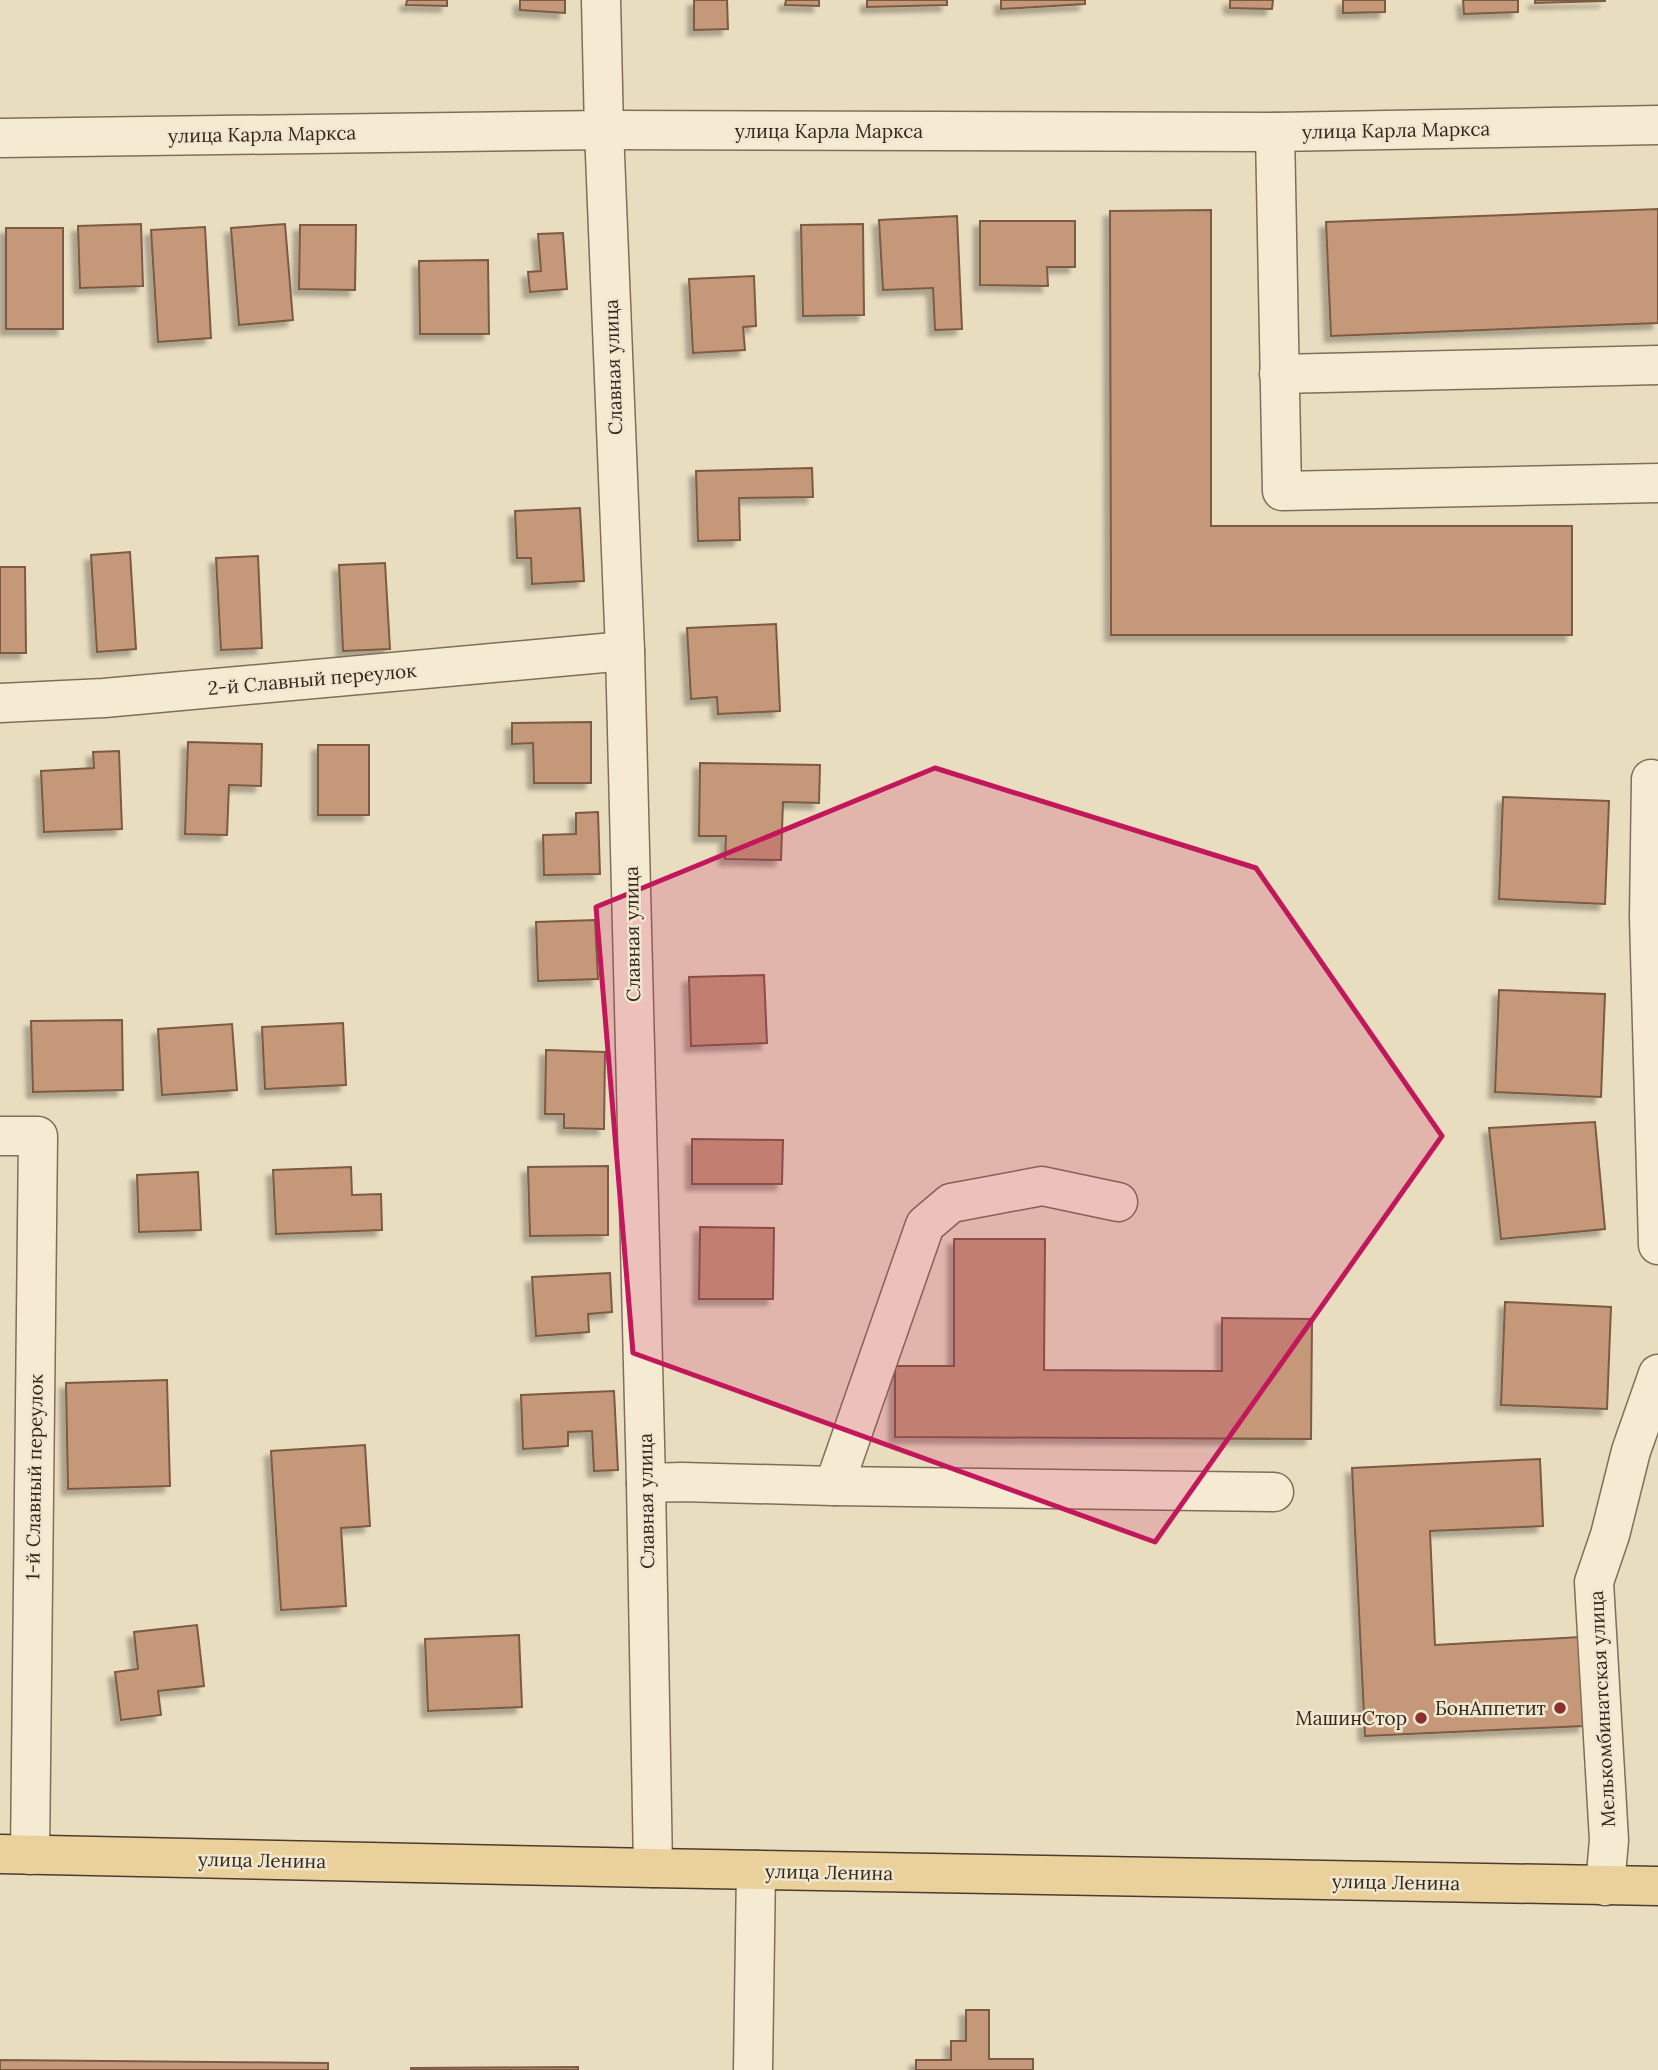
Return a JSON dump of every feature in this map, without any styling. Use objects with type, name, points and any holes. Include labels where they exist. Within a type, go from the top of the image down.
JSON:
[{"type":"main road","name":"улица Ленина","points":[[15,1855],[1658,1886]]},
{"type":"street","name":"Славная улица","points":[[601,0],[625,651],[653,1868]]},
{"type":"street","name":"улица Карла Маркса","points":[[0,138],[604,130],[1275,132],[1658,125]]},
{"type":"street","points":[[1275,132],[1282,491],[1658,483]]},
{"type":"street","points":[[1279,374],[1658,365]]},
{"type":"street","name":"2-й Славный переулок","points":[[0,703],[104,698],[625,651]]},
{"type":"street","points":[[1651,779],[1649,916],[1658,1245]]},
{"type":"street","name":"1-й Славный переулок","points":[[0,1136],[38,1136],[15,1855]]},
{"type":"street","points":[[834,1486],[925,1225],[951,1203],[1042,1186],[1118,1202]]},
{"type":"street","name":"Мелькомбинатская улица","points":[[1605,1886],[1609,1840],[1594,1582],[1611,1535],[1631,1451],[1658,1374]]},
{"type":"street","points":[[646,1483],[1273,1492]]},
{"type":"street","points":[[752,2070],[756,1870]]},
{"type":"highlighted area","points":[[935,768],[1256,868],[1442,1136],[1155,1542],[633,1353],[596,907]]},
{"type":"building","points":[[407,0],[447,0],[447,6],[406,5]]},
{"type":"building","points":[[520,0],[565,0],[565,13],[520,10]]},
{"type":"building","points":[[694,0],[727,0],[728,29],[694,30]]},
{"type":"building","points":[[786,0],[819,0],[819,6],[785,5]]},
{"type":"building","points":[[867,0],[947,0],[947,5],[867,7]]},
{"type":"building","points":[[1001,0],[1085,0],[1085,4],[1001,9]]},
{"type":"building","points":[[1230,0],[1273,0],[1272,9],[1230,8]]},
{"type":"building","points":[[1343,0],[1385,0],[1385,12],[1343,13]]},
{"type":"building","points":[[1463,0],[1518,0],[1518,12],[1464,14]]},
{"type":"building","points":[[1535,0],[1605,0],[1605,1],[1535,3]]},
{"type":"building","points":[[1658,209],[1658,323],[1331,336],[1326,222]]},
{"type":"building","points":[[1211,210],[1211,526],[1572,526],[1572,635],[1111,635],[1110,211]]},
{"type":"building","points":[[957,216],[962,329],[935,330],[933,288],[883,290],[879,220]]},
{"type":"building","points":[[980,221],[1075,221],[1075,267],[1047,267],[1048,286],[980,285]]},
{"type":"building","points":[[141,224],[143,286],[80,288],[78,226]]},
{"type":"building","points":[[285,224],[293,320],[239,325],[231,228]]},
{"type":"building","points":[[863,224],[864,315],[803,316],[801,225]]},
{"type":"building","points":[[300,225],[356,225],[355,290],[299,289]]},
{"type":"building","points":[[205,227],[211,338],[158,342],[151,230]]},
{"type":"building","points":[[6,228],[63,228],[63,329],[6,329]]},
{"type":"building","points":[[563,233],[567,289],[530,292],[528,272],[541,271],[538,234]]},
{"type":"building","points":[[488,260],[489,334],[420,334],[419,261]]},
{"type":"building","points":[[754,276],[756,326],[743,327],[745,350],[693,353],[689,279]]},
{"type":"building","points":[[812,468],[813,497],[739,498],[740,540],[698,541],[696,471]]},
{"type":"building","points":[[580,508],[584,581],[532,584],[531,558],[517,558],[515,511]]},
{"type":"building","points":[[130,552],[136,649],[97,652],[91,555]]},
{"type":"building","points":[[258,556],[262,648],[221,650],[216,558]]},
{"type":"building","points":[[385,563],[390,649],[343,651],[339,565]]},
{"type":"building","points":[[0,567],[25,567],[26,653],[0,653]]},
{"type":"building","points":[[776,624],[780,711],[718,714],[717,697],[691,699],[687,628]]},
{"type":"building","points":[[591,722],[591,783],[534,783],[533,743],[512,744],[512,723]]},
{"type":"building","points":[[188,742],[262,744],[261,786],[229,785],[227,835],[185,834]]},
{"type":"building","points":[[318,745],[369,745],[369,815],[318,815]]},
{"type":"building","points":[[119,751],[122,829],[44,832],[41,771],[94,768],[93,752]]},
{"type":"building","points":[[700,763],[820,765],[819,803],[783,802],[781,860],[725,859],[726,836],[699,836]]},
{"type":"building","points":[[1503,797],[1609,801],[1605,904],[1499,899]]},
{"type":"building","points":[[598,812],[600,874],[544,875],[543,835],[576,834],[576,813]]},
{"type":"building","points":[[595,920],[598,979],[538,981],[536,922]]},
{"type":"building","points":[[764,975],[767,1043],[691,1046],[689,977]]},
{"type":"building","points":[[1499,990],[1605,994],[1601,1097],[1495,1092]]},
{"type":"building","points":[[122,1020],[123,1090],[33,1092],[31,1021]]},
{"type":"building","points":[[343,1023],[346,1085],[265,1089],[262,1027]]},
{"type":"building","points":[[232,1024],[237,1090],[162,1095],[158,1029]]},
{"type":"building","points":[[546,1050],[605,1052],[604,1129],[564,1128],[564,1114],[545,1114]]},
{"type":"building","points":[[1595,1122],[1605,1229],[1501,1239],[1489,1128]]},
{"type":"building","points":[[692,1139],[783,1140],[782,1184],[692,1184]]},
{"type":"building","points":[[608,1166],[608,1235],[530,1236],[528,1167]]},
{"type":"building","points":[[351,1167],[352,1195],[381,1194],[382,1230],[276,1234],[273,1170]]},
{"type":"building","points":[[198,1172],[201,1230],[139,1232],[137,1175]]},
{"type":"building","points":[[700,1227],[774,1228],[773,1299],[699,1299]]},
{"type":"building","points":[[954,1239],[1045,1239],[1044,1370],[1222,1371],[1222,1318],[1312,1319],[1311,1439],[895,1437],[895,1366],[954,1366]]},
{"type":"building","points":[[610,1273],[612,1312],[588,1314],[589,1332],[536,1336],[532,1277]]},
{"type":"building","points":[[1505,1302],[1611,1307],[1607,1409],[1501,1405]]},
{"type":"building","points":[[167,1380],[170,1486],[68,1489],[66,1383]]},
{"type":"building","points":[[614,1391],[618,1470],[594,1471],[592,1431],[568,1432],[568,1446],[523,1449],[521,1395]]},
{"type":"building","points":[[365,1445],[370,1526],[341,1528],[346,1606],[281,1610],[271,1451]]},
{"type":"building","points":[[1540,1459],[1543,1526],[1430,1531],[1435,1645],[1580,1637],[1584,1726],[1365,1736],[1352,1468]]},
{"type":"building","points":[[197,1625],[204,1686],[158,1691],[161,1715],[121,1720],[115,1672],[138,1669],[134,1632]]},
{"type":"building","points":[[519,1635],[522,1707],[428,1711],[425,1639]]},
{"type":"building","points":[[966,2010],[989,2010],[989,2059],[1033,2059],[1033,2070],[916,2070],[916,2060],[951,2060],[951,2041],[966,2041]]},
{"type":"building","points":[[0,2060],[328,2063],[328,2070],[0,2070]]},
{"type":"building","points":[[578,2067],[578,2070],[411,2070],[411,2068]]},
{"type":"place","name":"БонАппетит","points":[[1560,1708]]},
{"type":"place","name":"МашинСтор","points":[[1421,1718]]}]
